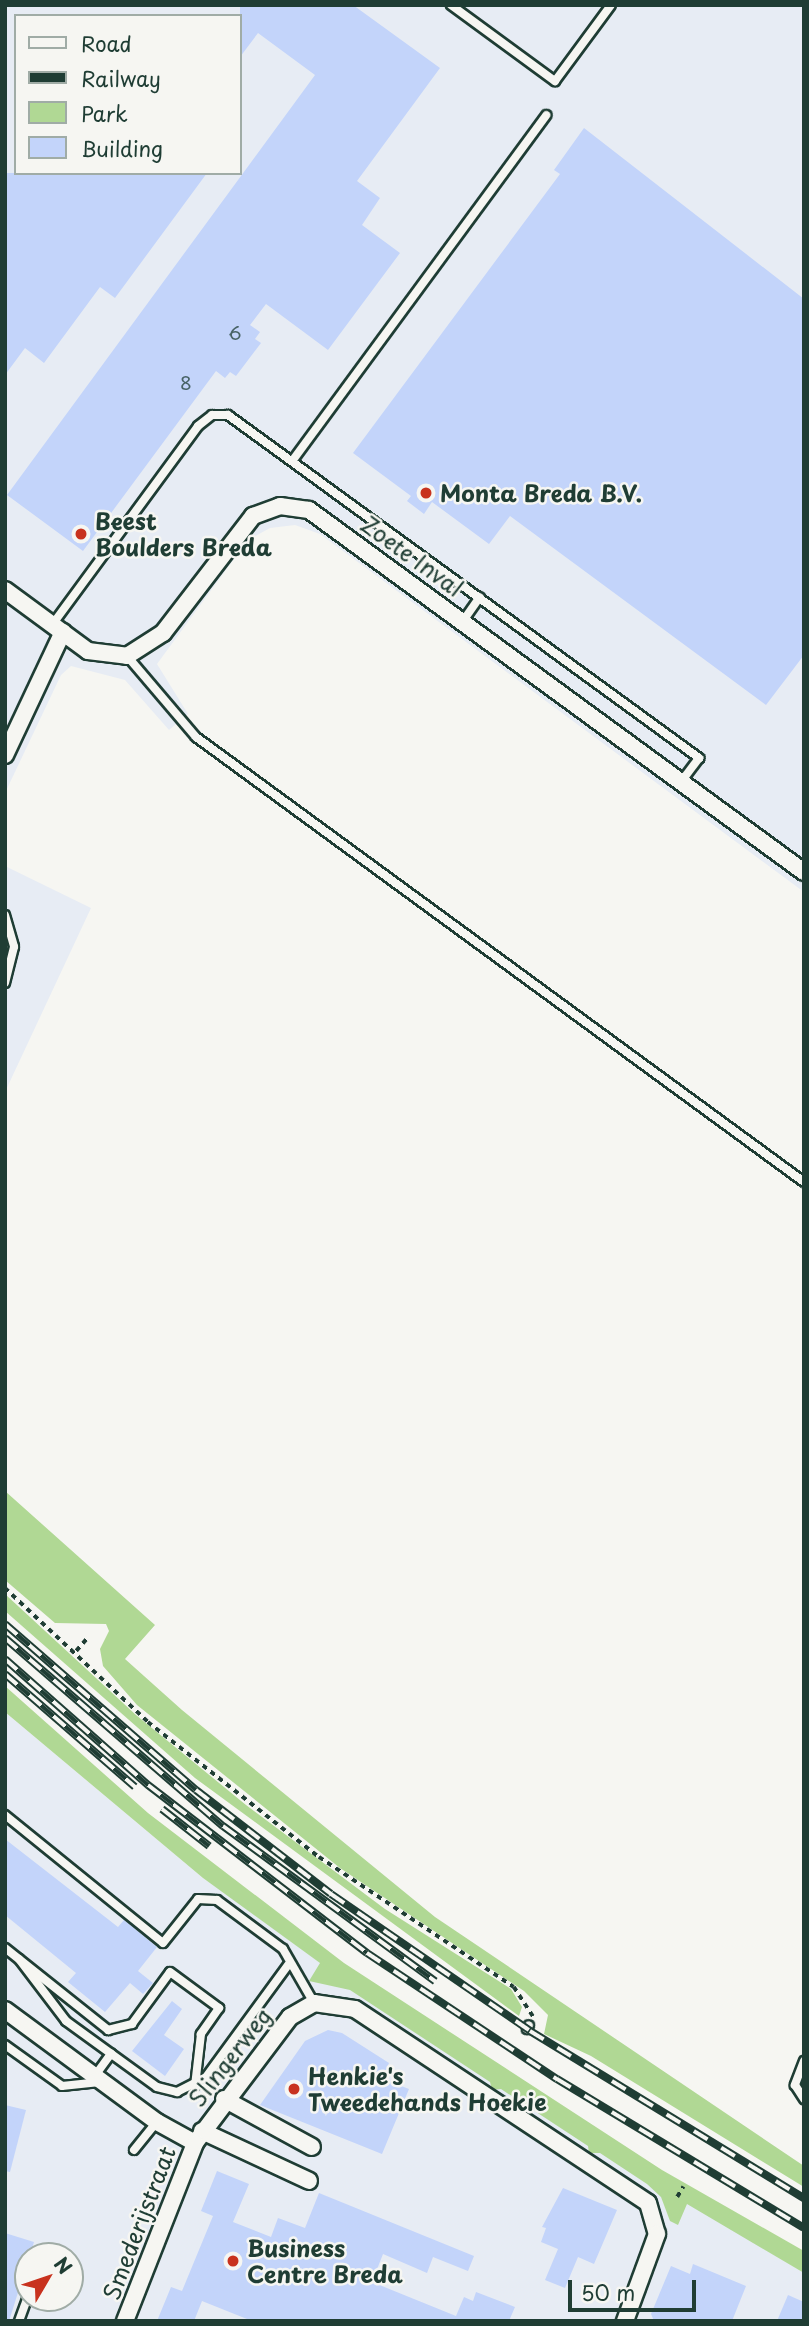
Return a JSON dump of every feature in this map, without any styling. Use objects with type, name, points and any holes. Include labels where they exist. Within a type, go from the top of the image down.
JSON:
[{"type":"street","name":"Zoete Inval","points":[[127,656],[163,633],[245,523],[280,506],[319,515],[804,872]]},
{"type":"street","points":[[5,590],[97,655],[127,656]]},
{"type":"street","points":[[5,755],[58,629]]},
{"type":"street","points":[[314,2003],[355,2009],[642,2196],[654,2211],[657,2234],[625,2321]]},
{"type":"street","name":"Slingerweg","points":[[5,2010],[157,2122],[198,2137],[280,2026],[314,2003]]},
{"type":"street","points":[[224,2099],[312,2147]]},
{"type":"street","points":[[198,2137],[309,2181]]},
{"type":"street","name":"Smederijstraat","points":[[125,2321],[198,2137]]},
{"type":"lane","points":[[451,5],[555,82],[611,5]]},
{"type":"lane","points":[[293,460],[546,115]]},
{"type":"lane","points":[[58,629],[207,418],[228,415],[699,758],[681,782]]},
{"type":"lane","points":[[463,621],[480,597]]},
{"type":"lane","points":[[127,656],[146,685],[196,737],[804,1182]]},
{"type":"lane","points":[[5,915],[14,947],[5,982]]},
{"type":"lane","points":[[5,1815],[163,1943],[194,1903],[208,1897],[279,1945],[288,1965],[314,2003]]},
{"type":"lane","points":[[5,1948],[102,2027],[116,2031],[132,2024],[170,1972],[219,2008],[201,2034],[195,2086]]},
{"type":"lane","points":[[19,1959],[66,2021],[164,2090],[195,2086],[288,1965]]},
{"type":"lane","points":[[5,2045],[53,2085],[62,2086],[97,2080],[111,2054]]},
{"type":"lane","points":[[804,2061],[795,2085],[804,2099]]},
{"type":"lane","points":[[134,2150],[157,2122]]},
{"type":"path","points":[[5,1588],[76,1651],[148,1722],[285,1831],[514,1987],[531,2007],[528,2027]]},
{"type":"path","points":[[76,1651],[88,1637]]},
{"type":"path","points":[[677,2197],[683,2187]]},
{"type":"shaded area","points":[[5,5],[804,5],[804,892],[320,534],[295,525],[270,528],[248,540],[157,664],[188,714],[169,730],[125,680],[71,666],[61,675],[5,793]]},
{"type":"shaded area","points":[[5,866],[91,908],[5,1092]]},
{"type":"shaded area","points":[[5,1712],[203,1878],[677,2197],[804,2273],[804,2321],[5,2321]]},
{"type":"green space","points":[[5,1491],[155,1625],[125,1659],[182,1710],[435,1917],[804,2166],[804,2187],[591,2056],[544,2034],[548,2015],[524,1991],[340,1868],[137,1705],[103,1666],[100,1649],[109,1631],[106,1624],[55,1623],[5,1580]]},
{"type":"green space","points":[[5,1594],[136,1715],[246,1805],[385,1909],[511,1989],[522,2007],[519,2016],[195,1778],[5,1611]]},
{"type":"green space","points":[[5,1686],[148,1813],[344,1963],[662,2170],[804,2251],[804,2273],[687,2204],[678,2225],[670,2221],[661,2197],[647,2184],[600,2153],[589,2153],[588,2146],[501,2089],[492,2090],[490,2082],[350,1990],[309,1981],[320,1963],[203,1878],[5,1712]]},
{"type":"building","points":[[240,5],[353,5],[440,68],[357,181],[380,198],[362,225],[400,253],[328,350],[266,304],[250,325],[260,332],[255,339],[261,343],[236,376],[230,372],[225,378],[216,371],[83,551],[7,495],[315,75],[258,33],[242,54]]},
{"type":"building","points":[[584,128],[804,299],[804,655],[766,705],[510,516],[489,544],[432,502],[424,514],[407,501],[411,496],[353,453],[560,174],[554,170]]},
{"type":"building","points":[[5,173],[206,175],[115,298],[100,287],[44,363],[25,348],[5,375]]},
{"type":"building","points":[[5,1839],[118,1927],[124,1920],[157,1947],[138,1971],[153,1983],[143,1994],[130,1983],[105,2012],[68,1982],[76,1973],[5,1915]]},
{"type":"building","points":[[172,2001],[182,2009],[164,2035],[184,2049],[165,2076],[132,2051]]},
{"type":"building","points":[[328,2030],[342,2033],[389,2063],[383,2079],[409,2089],[382,2154],[260,2105],[305,2041]]},
{"type":"building","points":[[5,2105],[26,2110],[10,2172],[5,2171]]},
{"type":"building","points":[[217,2171],[249,2184],[233,2222],[271,2237],[278,2218],[305,2228],[319,2193],[474,2256],[468,2271],[433,2257],[427,2273],[383,2254],[372,2282],[456,2316],[464,2297],[473,2301],[476,2292],[515,2307],[509,2321],[252,2321],[202,2301],[194,2321],[157,2321],[171,2287],[182,2291],[213,2216],[201,2211]]},
{"type":"building","points":[[563,2188],[617,2210],[594,2264],[578,2257],[565,2288],[545,2280],[558,2249],[541,2242],[546,2228],[542,2227]]},
{"type":"building","points":[[5,2233],[34,2242],[14,2242],[14,2305],[9,2321],[5,2321]]},
{"type":"building","points":[[693,2264],[746,2286],[732,2321],[654,2321],[651,2314],[671,2266],[690,2274]]},
{"type":"building","points":[[788,2295],[804,2302],[804,2321],[777,2321]]},
{"type":"railway","points":[[5,1624],[196,1790],[331,1894],[530,2031],[804,2198]]},
{"type":"railway","points":[[5,1638],[223,1826],[435,1981]]},
{"type":"railway","points":[[5,1659],[148,1785],[367,1953],[557,2079],[804,2228]]},
{"type":"railway","points":[[5,1674],[135,1787]]},
{"type":"railway","points":[[162,1809],[209,1846]]},
{"type":"place","name":"Monta Breda B.V.","points":[[426,493]]},
{"type":"place","name":"Beest Boulders Breda","points":[[81,534]]},
{"type":"place","name":"Henkie's Tweedehands Hoekie","points":[[294,2089]]},
{"type":"place","name":"Business Centre Breda","points":[[233,2261]]}]
